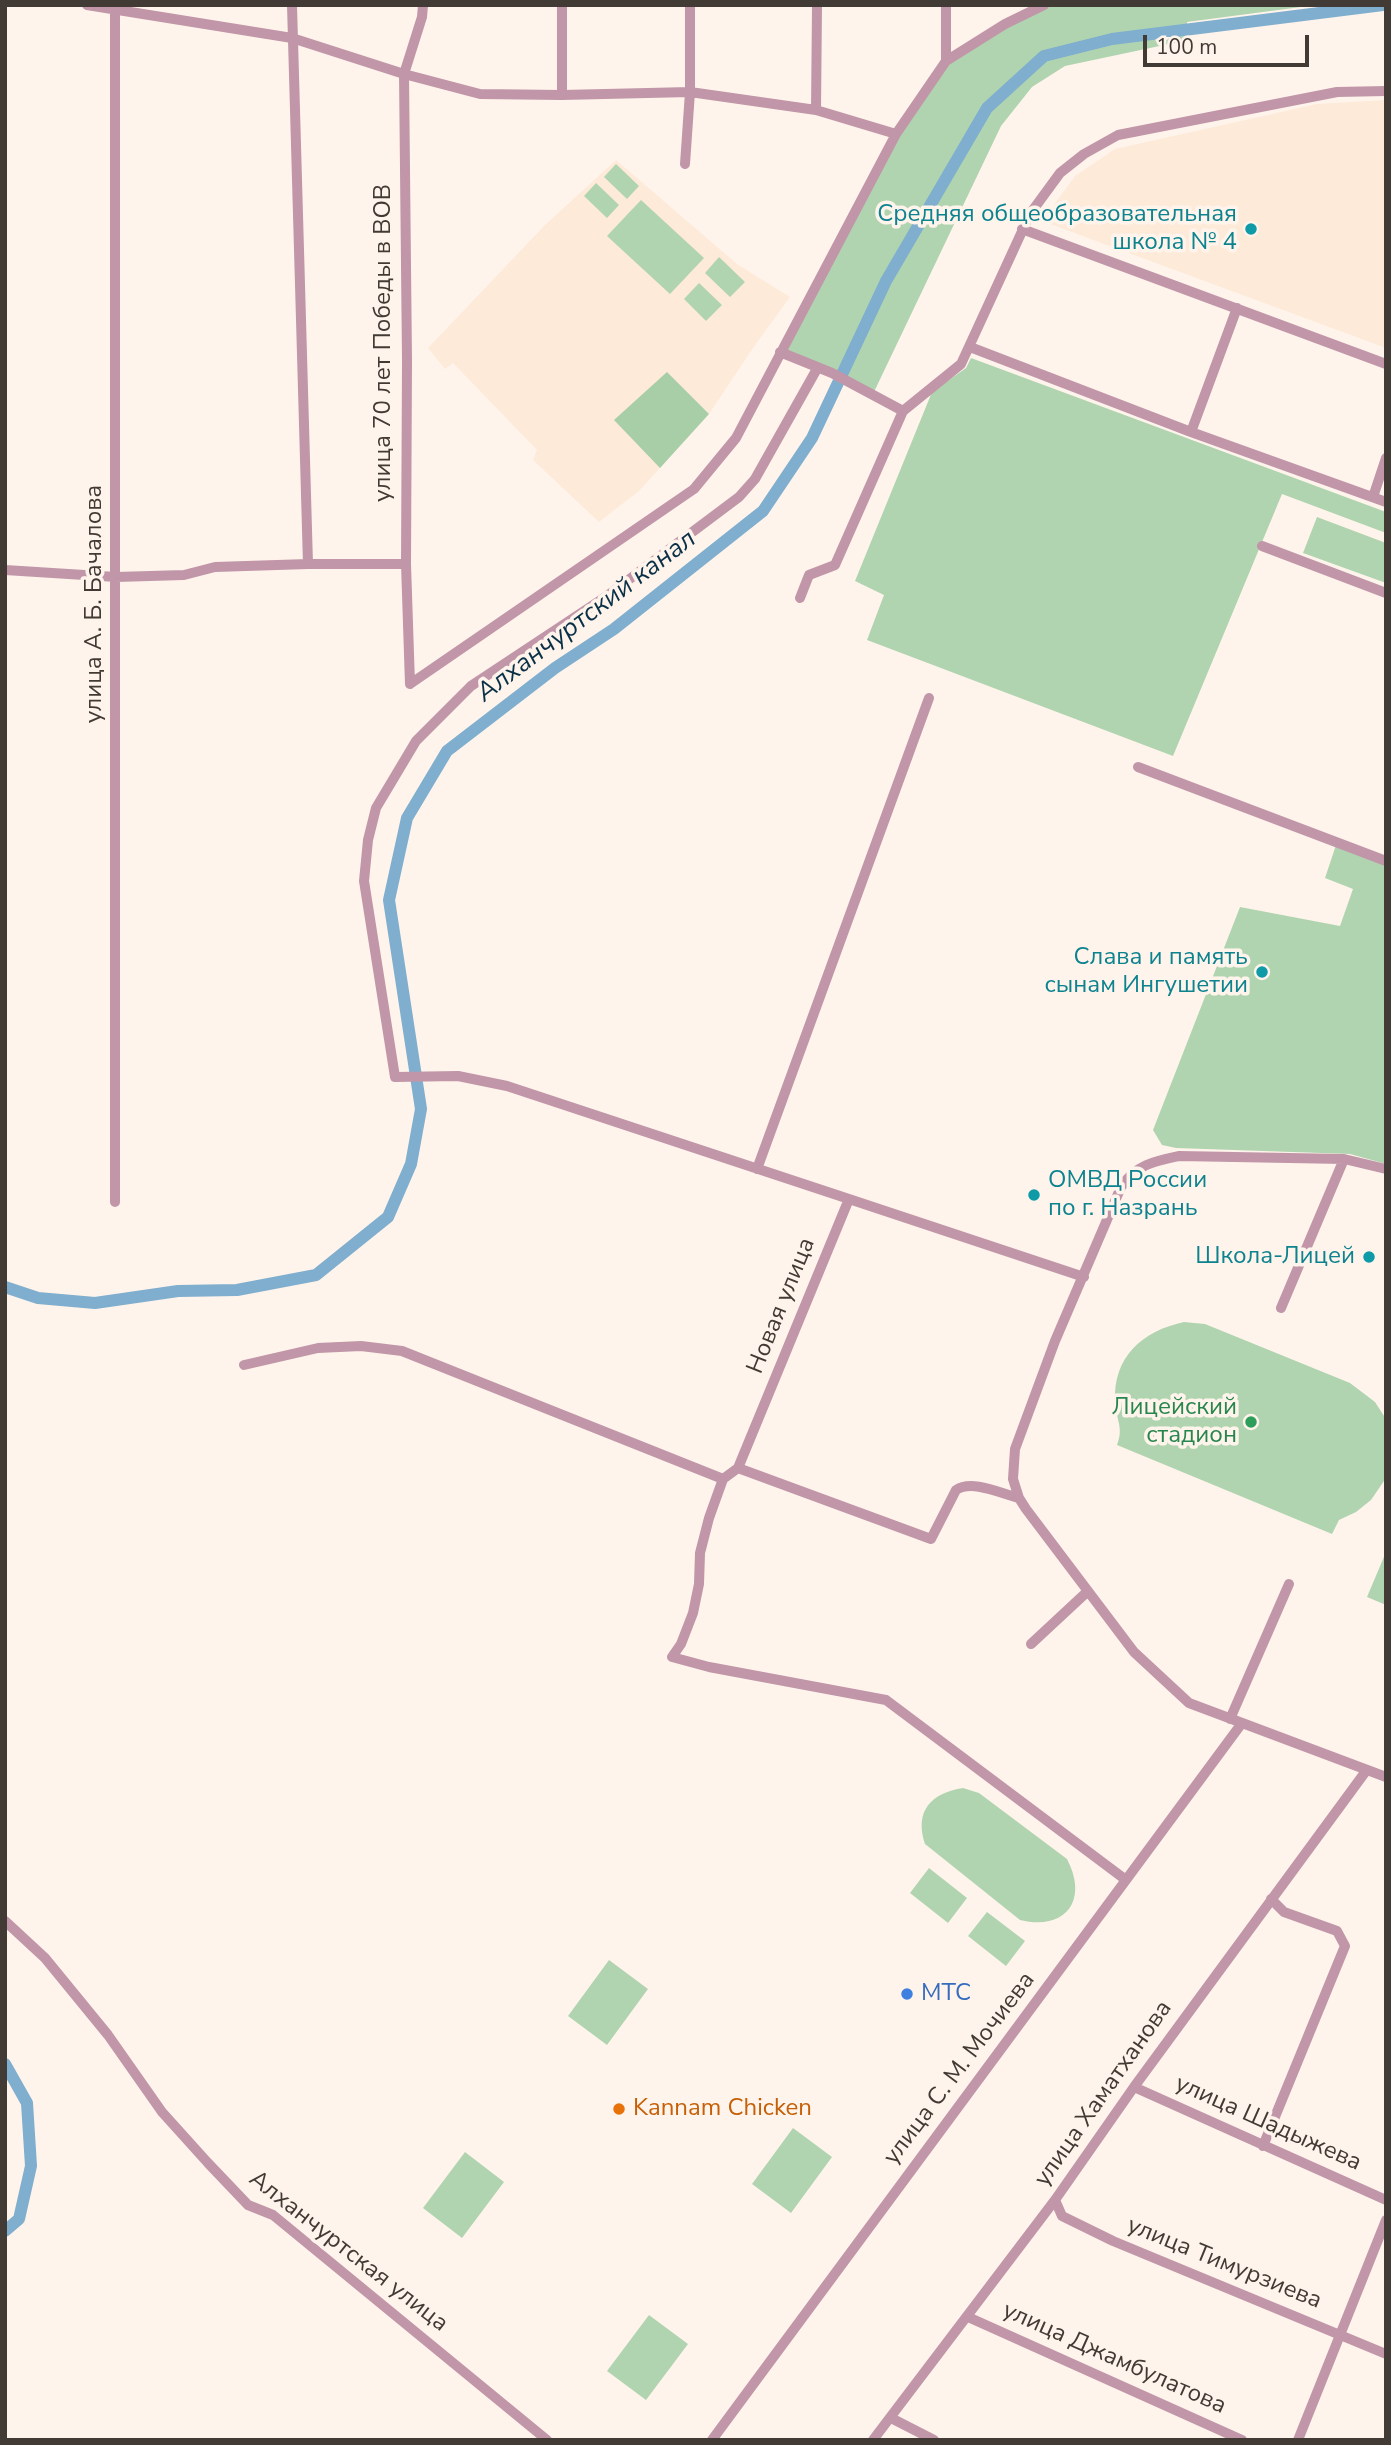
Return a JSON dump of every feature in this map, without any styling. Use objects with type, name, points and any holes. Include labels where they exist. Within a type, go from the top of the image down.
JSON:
[{"type":"street","points":[[87,5],[292,38],[404,74],[480,94],[690,92],[817,110],[896,134]]},
{"type":"street","points":[[292,5],[308,564]]},
{"type":"street","name":"улица 70 лет Победы в ВОВ","points":[[423,5],[422,17],[404,74],[406,564],[410,684],[694,489],[736,438],[780,352]]},
{"type":"street","points":[[562,5],[562,95]]},
{"type":"street","points":[[685,164],[690,92],[690,5]]},
{"type":"street","points":[[817,5],[817,110]]},
{"type":"street","points":[[946,5],[946,61]]},
{"type":"street","points":[[903,411],[832,373],[780,352],[896,134],[946,61],[1005,24],[1044,5]]},
{"type":"street","name":"улица А. Б. Бачалова","points":[[115,8],[115,1202]]},
{"type":"street","points":[[800,598],[809,575],[835,565],[903,411],[961,364],[1022,229],[1060,173],[1084,154],[1118,135],[1337,92],[1386,91]]},
{"type":"street","points":[[1022,229],[1386,364]]},
{"type":"street","points":[[1191,432],[1237,308]]},
{"type":"street","points":[[970,347],[1191,432],[1386,502]]},
{"type":"street","points":[[818,367],[755,479],[739,497],[607,596],[471,686],[416,741],[376,808],[368,840],[364,881],[395,1077],[458,1076],[507,1086],[1084,1277]]},
{"type":"street","points":[[1373,497],[1386,458]]},
{"type":"street","points":[[1262,546],[1386,593]]},
{"type":"street","points":[[5,570],[116,577],[184,575],[215,567],[406,564]]},
{"type":"street","points":[[757,1169],[929,698]]},
{"type":"street","points":[[1138,767],[1386,861]]},
{"type":"street","points":[[1386,1170],[1343,1159],[1180,1156],[1153,1161],[1129,1175],[1121,1187],[1034,1396],[1015,1449],[1013,1479],[1019,1499],[1134,1652],[1189,1703],[1386,1777]]},
{"type":"street","points":[[1281,1308],[1343,1159]]},
{"type":"street","name":"Новая улица","points":[[738,1468],[849,1199]]},
{"type":"street","points":[[244,1365],[318,1349],[361,1346],[402,1351],[723,1479]]},
{"type":"street","points":[[1019,1499],[972,1486],[960,1487],[931,1539],[738,1468],[723,1479],[709,1518],[700,1553],[699,1584],[693,1614],[681,1644],[672,1657],[709,1667],[886,1700],[1126,1880]]},
{"type":"street","points":[[1230,1719],[1289,1584]]},
{"type":"street","points":[[1031,1644],[1088,1591]]},
{"type":"street","name":"улица С. М. Мочиева","points":[[712,2440],[1242,1723]]},
{"type":"street","name":"улица Хаматханова","points":[[873,2440],[1055,2200],[1270,1899],[1366,1771]]},
{"type":"street","points":[[1263,2146],[1345,1946],[1336,1931],[1284,1912],[1270,1899]]},
{"type":"street","name":"Алханчуртская улица","points":[[5,1921],[44,1958],[108,2035],[162,2112],[248,2205],[273,2215],[547,2440]]},
{"type":"street","name":"улица Шадыжева","points":[[1134,2087],[1386,2200]]},
{"type":"street","name":"улица Тимурзиева","points":[[1055,2200],[1062,2216],[1114,2241],[1386,2354]]},
{"type":"street","points":[[1298,2440],[1386,2220]]},
{"type":"street","name":"улица Джамбулатова","points":[[968,2317],[1242,2440]]},
{"type":"street","points":[[891,2418],[934,2440]]},
{"type":"shaded area","points":[[1386,100],[1386,348],[1042,221],[1075,176],[1115,149],[1317,104]]},
{"type":"shaded area","points":[[616,160],[737,264],[790,297],[709,414],[639,491],[599,522],[533,460],[537,450],[453,363],[445,369],[428,348],[545,225]]},
{"type":"green space","points":[[1044,5],[1316,5],[1187,22],[1188,40],[1065,66],[1032,87],[1001,126],[873,394],[780,352],[896,134],[946,61]]},
{"type":"green space","points":[[616,164],[639,186],[627,199],[604,177]]},
{"type":"green space","points":[[596,183],[619,205],[607,218],[584,196]]},
{"type":"green space","points":[[641,200],[704,258],[670,294],[607,236]]},
{"type":"green space","points":[[719,257],[745,282],[730,297],[705,273]]},
{"type":"green space","points":[[699,283],[722,305],[706,321],[684,299]]},
{"type":"green space","points":[[971,358],[1386,512],[1386,533],[1282,494],[1173,756],[867,640],[884,595],[855,581],[932,392],[966,368]]},
{"type":"green space","points":[[667,372],[709,414],[660,468],[614,420]]},
{"type":"green space","points":[[1317,517],[1386,543],[1386,583],[1303,553]]},
{"type":"green space","points":[[1336,845],[1386,865],[1386,1164],[1350,1154],[1176,1148],[1162,1145],[1153,1130],[1240,907],[1340,926],[1353,889],[1325,878]]},
{"type":"green space","points":[[1184,1322],[1205,1324],[1350,1383],[1375,1402],[1386,1419],[1386,1478],[1371,1500],[1356,1512],[1339,1520],[1332,1534],[1117,1445],[1120,1428],[1115,1402],[1116,1386],[1125,1359],[1143,1339]]},
{"type":"green space","points":[[1386,1552],[1386,1605],[1367,1597]]},
{"type":"green space","points":[[963,1788],[979,1793],[1067,1859],[1073,1874],[1074,1900],[1060,1917],[1036,1922],[1020,1920],[925,1844],[922,1822],[928,1806],[942,1794]]},
{"type":"green space","points":[[929,1868],[967,1898],[948,1923],[910,1893]]},
{"type":"green space","points":[[987,1912],[1025,1941],[1006,1966],[968,1936]]},
{"type":"green space","points":[[609,1960],[648,1989],[607,2045],[568,2016]]},
{"type":"green space","points":[[793,2128],[832,2157],[791,2213],[752,2184]]},
{"type":"green space","points":[[465,2152],[504,2182],[462,2238],[423,2208]]},
{"type":"green space","points":[[649,2315],[688,2344],[646,2400],[607,2371]]},
{"type":"waterway","name":"Алханчуртский канал","points":[[5,1287],[38,1298],[95,1303],[178,1291],[237,1290],[316,1275],[388,1217],[411,1164],[421,1109],[389,900],[407,818],[447,751],[555,668],[614,629],[763,511],[812,438],[886,281],[987,108],[1044,56],[1112,39],[1383,5]]},
{"type":"waterway","name":"Алханчуртский канал","points":[[5,2064],[27,2103],[31,2166],[19,2219],[5,2231]]},
{"type":"place","name":"Средняя общеобразовательная школа № 4","points":[[1251,229]]},
{"type":"place","name":"Слава и память сынам Ингушетии","points":[[1262,972]]},
{"type":"place","name":"ОМВД России по г. Назрань","points":[[1034,1195]]},
{"type":"place","name":"Школа-Лицей","points":[[1369,1257]]},
{"type":"place","name":"Лицейский стадион","points":[[1251,1422]]},
{"type":"place","name":"МТС","points":[[907,1994]]},
{"type":"place","name":"Kannam Chicken","points":[[619,2109]]}]
